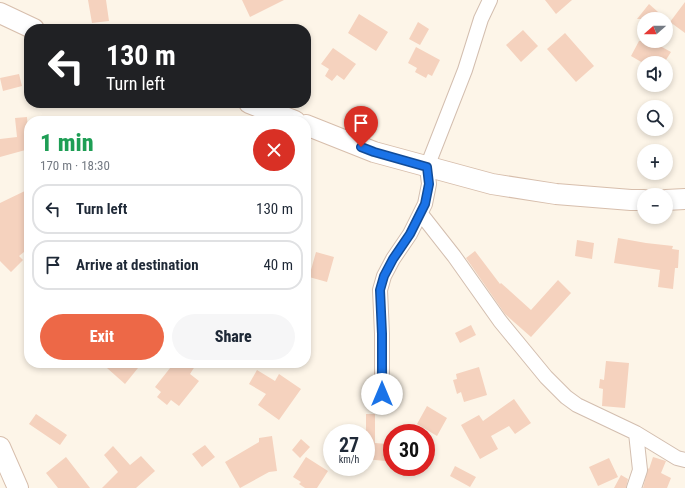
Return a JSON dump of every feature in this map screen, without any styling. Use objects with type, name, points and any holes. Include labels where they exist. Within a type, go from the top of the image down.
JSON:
[{"type":"main road","points":[[0,13],[24,24]]},
{"type":"main road","points":[[262,108],[282,116]]},
{"type":"main road","points":[[311,127],[374,152],[492,184],[556,194],[637,200]]},
{"type":"main road","points":[[673,200],[685,199]]},
{"type":"main road","points":[[0,447],[18,488]]},
{"type":"street","points":[[382,394],[380,290],[384,276],[393,259],[421,214],[428,193],[429,184],[427,167],[465,70],[481,20],[490,0]]},
{"type":"street","points":[[421,214],[454,256],[500,321],[546,377],[577,405],[636,433],[677,458],[685,460]]},
{"type":"street","points":[[634,488],[640,470],[636,433]]},
{"type":"building","points":[[88,0],[106,0],[109,21],[92,23]]},
{"type":"building","points":[[242,0],[284,0],[250,17]]},
{"type":"building","points":[[545,0],[572,0],[556,14]]},
{"type":"building","points":[[685,2],[685,33],[673,24],[673,18]]},
{"type":"building","points":[[649,4],[658,12],[643,12]]},
{"type":"building","points":[[359,14],[388,32],[376,51],[348,33]]},
{"type":"building","points":[[418,22],[429,29],[420,45],[409,39]]},
{"type":"building","points":[[523,30],[538,46],[521,62],[506,45]]},
{"type":"building","points":[[565,33],[594,66],[576,82],[547,49]]},
{"type":"building","points":[[637,45],[637,48],[664,48],[671,52],[668,56],[637,56],[637,60],[631,56]]},
{"type":"building","points":[[416,47],[440,60],[432,76],[428,74],[426,78],[415,72],[417,68],[408,63]]},
{"type":"building","points":[[333,48],[356,64],[344,80],[337,75],[332,81],[325,76],[329,69],[321,64]]},
{"type":"building","points":[[19,74],[22,86],[3,91],[0,78]]},
{"type":"building","points":[[24,117],[24,150],[0,157],[0,139],[17,137],[15,118]]},
{"type":"building","points":[[24,191],[24,252],[19,256],[23,260],[11,272],[0,261],[0,203]]},
{"type":"building","points":[[618,238],[673,246],[672,249],[679,250],[678,268],[675,268],[673,289],[658,287],[660,270],[614,263]]},
{"type":"building","points":[[577,240],[594,243],[592,259],[575,256]]},
{"type":"building","points":[[475,251],[500,284],[501,283],[531,310],[558,280],[571,293],[531,337],[505,314],[466,258]]},
{"type":"building","points":[[316,252],[334,257],[327,282],[311,278],[311,270]]},
{"type":"building","points":[[471,325],[476,335],[460,343],[455,333]]},
{"type":"building","points":[[606,361],[629,363],[625,408],[602,406],[603,389],[599,388],[600,379],[604,380]]},
{"type":"building","points":[[479,367],[487,395],[464,402],[461,392],[457,394],[453,380],[457,379],[456,374]]},
{"type":"building","points":[[107,368],[138,368],[125,384]]},
{"type":"building","points":[[170,368],[194,368],[190,374],[199,381],[179,406],[171,400],[167,405],[157,397],[161,392],[155,387]]},
{"type":"building","points":[[257,370],[275,381],[279,374],[301,389],[279,420],[258,405],[266,394],[249,384]]},
{"type":"building","points":[[514,399],[531,423],[515,434],[509,426],[491,436],[498,449],[480,459],[461,425],[479,415],[483,421]]},
{"type":"building","points":[[427,406],[447,418],[437,436],[435,435],[435,424],[417,424]]},
{"type":"building","points":[[36,414],[67,435],[60,445],[29,424]]},
{"type":"building","points":[[366,414],[375,414],[375,424],[366,424]]},
{"type":"building","points":[[272,436],[277,471],[269,472],[240,488],[225,462],[259,442],[259,438]]},
{"type":"building","points":[[301,439],[310,447],[300,458],[292,450]]},
{"type":"building","points":[[375,443],[383,444],[383,461],[375,460]]},
{"type":"building","points":[[205,445],[215,457],[202,467],[192,454]]},
{"type":"building","points":[[113,446],[130,465],[141,456],[155,471],[136,488],[102,488],[118,472],[104,455]]},
{"type":"building","points":[[66,457],[90,488],[58,488],[46,473]]},
{"type":"building","points":[[306,457],[323,468],[323,476],[325,476],[317,488],[305,488],[299,484],[301,482],[293,477]]},
{"type":"building","points":[[653,457],[666,461],[661,473],[671,478],[667,488],[643,488],[648,468],[649,469]]},
{"type":"building","points":[[609,458],[618,477],[598,486],[589,467]]},
{"type":"building","points":[[455,466],[476,477],[470,487],[450,476]]},
{"type":"building","points":[[621,475],[628,479],[626,488],[614,488]]},
{"type":"route","points":[[361,147],[427,167],[429,184],[428,193],[421,214],[410,234],[393,259],[384,276],[380,290],[382,394]]}]
